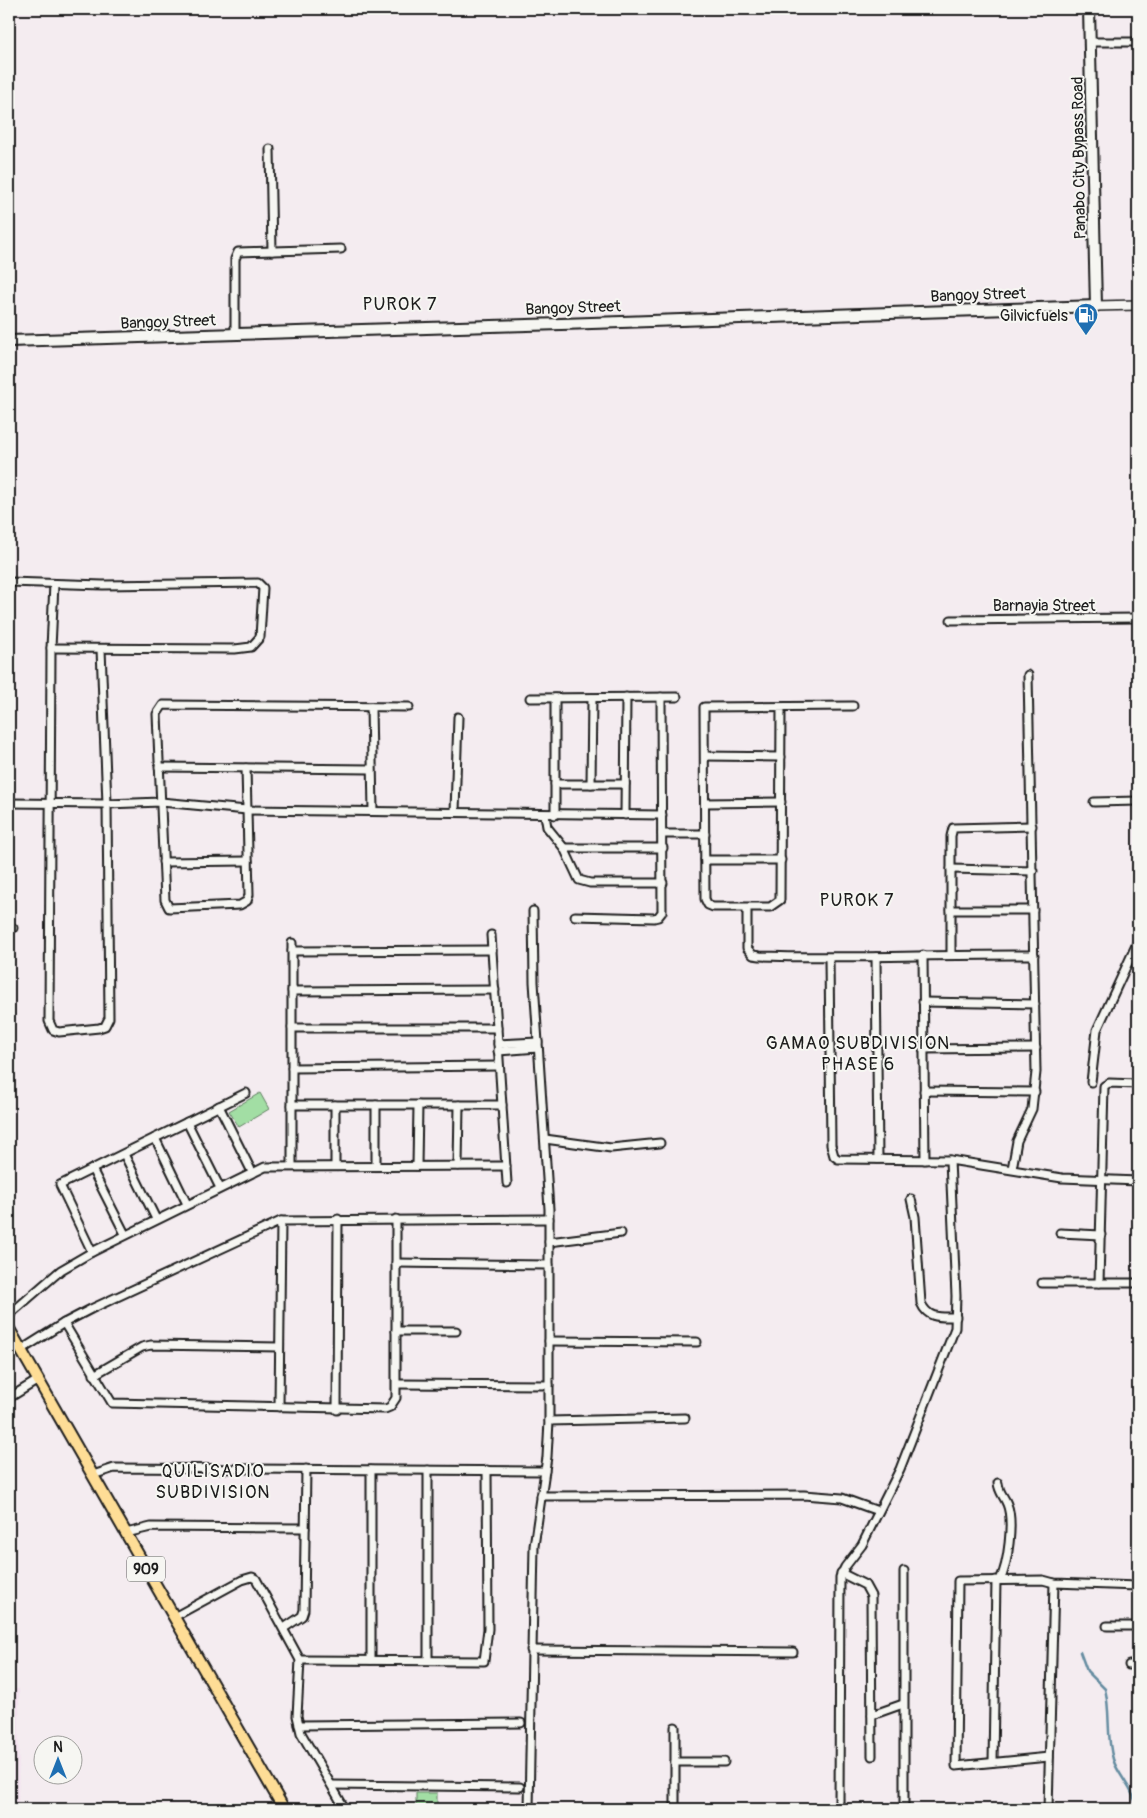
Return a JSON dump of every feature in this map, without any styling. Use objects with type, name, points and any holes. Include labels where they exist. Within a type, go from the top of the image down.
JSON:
[{"type":"main road","name":"Panabo City Bypass Road","points":[[1089,9],[1096,306]]},
{"type":"main road","name":"Bangoy Street","points":[[9,340],[1096,306]]},
{"type":"main road","name":"909","points":[[9,1329],[284,1809]]},
{"type":"street","points":[[1090,42],[1138,42]]},
{"type":"street","points":[[270,149],[272,251]]},
{"type":"street","points":[[235,334],[236,255],[238,252],[341,249]]},
{"type":"street","name":"Bangoy Street","points":[[1096,306],[1138,305]]},
{"type":"street","points":[[9,582],[54,584],[258,583],[262,586],[260,637],[251,647],[235,649],[51,648]]},
{"type":"street","points":[[54,584],[51,648],[49,1021],[53,1030],[58,1032],[99,1028],[105,1026],[109,1018],[107,804],[101,648]]},
{"type":"street","name":"Barnayia Street","points":[[951,620],[1138,618]]},
{"type":"street","points":[[1012,1169],[1017,1140],[1032,1109],[1036,1048],[1028,674]]},
{"type":"street","points":[[625,815],[626,697]]},
{"type":"street","points":[[575,916],[658,918],[662,912],[661,697]]},
{"type":"street","points":[[530,698],[677,697]]},
{"type":"street","points":[[554,698],[555,815]]},
{"type":"street","points":[[590,784],[592,698]]},
{"type":"street","points":[[246,768],[249,895],[244,903],[172,909],[166,905],[165,900],[163,862],[157,714],[163,705],[409,707]]},
{"type":"street","points":[[781,707],[780,896],[778,903],[770,907],[747,908],[708,905],[705,899],[704,707],[853,706]]},
{"type":"street","points":[[371,707],[372,811]]},
{"type":"street","points":[[455,812],[458,717]]},
{"type":"street","points":[[705,756],[781,756]]},
{"type":"street","points":[[159,767],[372,769]]},
{"type":"street","points":[[555,784],[625,784]]},
{"type":"street","points":[[1094,802],[1138,801]]},
{"type":"street","points":[[9,803],[107,804],[161,802],[247,810],[662,815]]},
{"type":"street","points":[[705,803],[780,802]]},
{"type":"street","points":[[545,815],[547,827],[564,848],[576,876],[583,882],[663,884]]},
{"type":"street","points":[[952,954],[951,836],[955,827],[1032,826]]},
{"type":"street","points":[[662,834],[705,834]]},
{"type":"street","points":[[564,848],[663,848]]},
{"type":"street","points":[[705,860],[780,860]]},
{"type":"street","points":[[163,862],[248,861]]},
{"type":"street","points":[[951,869],[1033,871]]},
{"type":"street","points":[[747,908],[746,941],[749,952],[753,955],[829,958],[952,954],[1034,955]]},
{"type":"street","points":[[951,910],[1033,910]]},
{"type":"street","points":[[529,1809],[534,1546],[545,1471],[549,1421],[549,1242],[533,911]]},
{"type":"street","points":[[491,935],[507,1183]]},
{"type":"street","points":[[1091,1082],[1098,1030],[1138,941]]},
{"type":"street","points":[[292,1166],[292,947],[492,950]]},
{"type":"street","points":[[923,956],[925,1160]]},
{"type":"street","points":[[876,957],[878,1159]]},
{"type":"street","points":[[829,958],[832,1145],[834,1156],[838,1159],[950,1160],[1045,1176],[1138,1181]]},
{"type":"street","points":[[292,991],[494,990]]},
{"type":"street","points":[[923,1002],[1035,1004]]},
{"type":"street","points":[[292,1028],[497,1028]]},
{"type":"street","points":[[498,1047],[538,1045]]},
{"type":"street","points":[[923,1049],[1036,1048]]},
{"type":"street","points":[[292,1068],[499,1066]]},
{"type":"street","points":[[1099,1283],[1104,1086],[1109,1083],[1138,1084]]},
{"type":"street","points":[[924,1091],[1034,1092]]},
{"type":"street","points":[[92,1252],[60,1185],[246,1093]]},
{"type":"street","points":[[292,1105],[502,1105]]},
{"type":"street","points":[[335,1105],[335,1166]]},
{"type":"street","points":[[376,1105],[376,1166]]},
{"type":"street","points":[[417,1166],[418,1105]]},
{"type":"street","points":[[458,1166],[459,1105]]},
{"type":"street","points":[[219,1106],[252,1172]]},
{"type":"street","points":[[187,1122],[220,1188]]},
{"type":"street","points":[[155,1138],[187,1204]]},
{"type":"street","points":[[545,1140],[611,1148],[660,1144]]},
{"type":"street","points":[[124,1154],[156,1219]]},
{"type":"street","points":[[839,1809],[839,1582],[841,1573],[862,1545],[907,1454],[952,1336],[956,1317],[950,1160]]},
{"type":"street","points":[[9,1315],[62,1270],[92,1252],[252,1172],[272,1166],[506,1166]]},
{"type":"street","points":[[92,1170],[125,1234]]},
{"type":"street","points":[[911,1199],[915,1218],[921,1303],[927,1313],[931,1315],[956,1317]]},
{"type":"street","points":[[21,1350],[64,1323],[281,1221],[338,1219],[548,1219]]},
{"type":"street","points":[[337,1410],[338,1219]]},
{"type":"street","points":[[64,1323],[108,1400],[117,1405],[279,1407],[337,1410],[390,1407],[396,1398],[397,1384],[396,1219]]},
{"type":"street","points":[[279,1407],[281,1221]]},
{"type":"street","points":[[549,1242],[621,1233]]},
{"type":"street","points":[[1060,1233],[1101,1235]]},
{"type":"street","points":[[396,1263],[549,1264]]},
{"type":"street","points":[[1042,1283],[1138,1283]]},
{"type":"street","points":[[396,1331],[456,1331]]},
{"type":"street","points":[[549,1341],[697,1342]]},
{"type":"street","points":[[94,1375],[142,1348],[152,1345],[279,1347]]},
{"type":"street","points":[[9,1398],[38,1380]]},
{"type":"street","points":[[397,1384],[549,1386]]},
{"type":"street","points":[[549,1421],[685,1418]]},
{"type":"street","points":[[93,1475],[114,1468],[545,1471]]},
{"type":"street","points":[[284,1628],[303,1613],[306,1469]]},
{"type":"street","points":[[371,1660],[372,1470]]},
{"type":"street","points":[[428,1470],[428,1660]]},
{"type":"street","points":[[300,1660],[484,1661],[488,1629],[487,1470]]},
{"type":"street","points":[[993,1762],[998,1580],[1008,1560],[1009,1536],[1008,1505],[1000,1494],[998,1483]]},
{"type":"street","points":[[541,1496],[804,1494],[842,1498],[878,1511]]},
{"type":"street","points":[[126,1533],[151,1527],[305,1528]]},
{"type":"street","points":[[904,1571],[904,1809]]},
{"type":"street","points":[[841,1573],[860,1581],[870,1592],[872,1756]]},
{"type":"street","points":[[174,1617],[242,1580],[252,1577],[259,1583],[300,1660],[299,1725],[306,1742],[345,1809]]},
{"type":"street","points":[[1050,1757],[956,1766],[958,1581],[1043,1580],[1054,1583],[1138,1586]]},
{"type":"street","points":[[1048,1809],[1054,1583]]},
{"type":"street","points":[[1107,1626],[1138,1626]]},
{"type":"street","points":[[531,1650],[793,1652]]},
{"type":"street","points":[[1129,1665],[1138,1665]]},
{"type":"street","points":[[872,1715],[904,1704]]},
{"type":"street","points":[[299,1725],[521,1723]]},
{"type":"street","points":[[675,1726],[675,1809]]},
{"type":"street","points":[[675,1762],[724,1762]]},
{"type":"street","points":[[332,1785],[520,1787]]},
{"type":"shaded area","points":[[9,1689],[19,1689],[18,1809],[9,1809]]},
{"type":"green space","points":[[260,1093],[269,1109],[239,1127],[229,1111]]},
{"type":"green space","points":[[416,1793],[437,1793],[437,1809],[416,1809]]},
{"type":"waterway","points":[[1080,1652],[1087,1671],[1105,1689],[1113,1759],[1118,1771],[1133,1794],[1138,1809]]},
{"type":"place","name":"Gilvicfuels","points":[[1086,336]]},
{"type":"district","name":"PUROK 7","points":[[400,304]]},
{"type":"district","name":"PUROK 7","points":[[857,900]]},
{"type":"district","name":"GAMAO SUBDIVISION PHASE 6","points":[[858,1053]]},
{"type":"district","name":"QUILISADIO SUBDIVISION","points":[[213,1481]]}]
